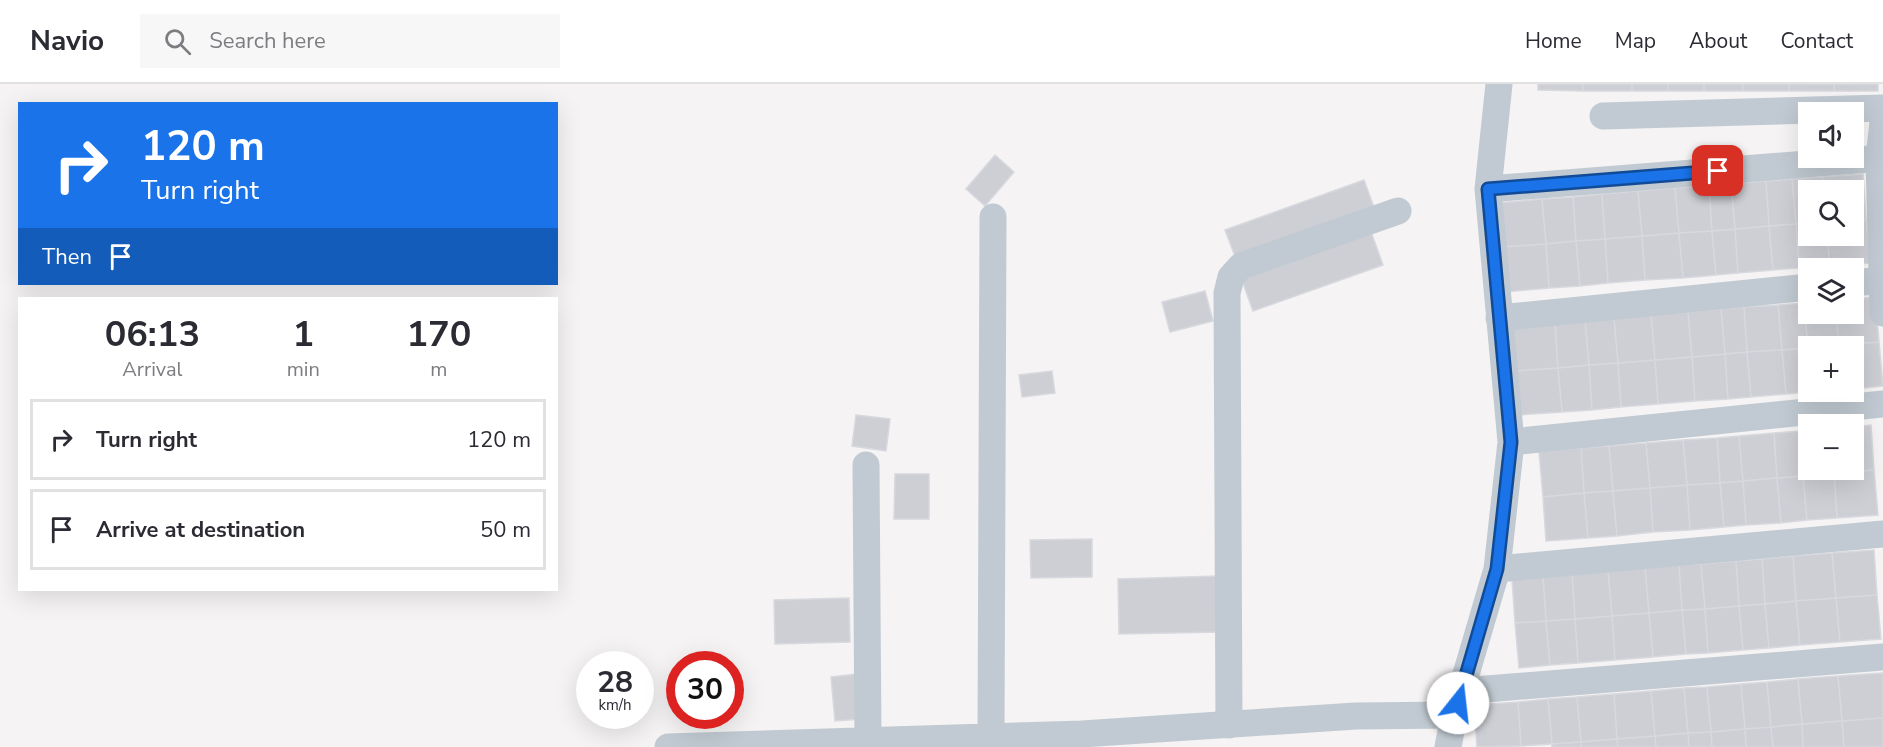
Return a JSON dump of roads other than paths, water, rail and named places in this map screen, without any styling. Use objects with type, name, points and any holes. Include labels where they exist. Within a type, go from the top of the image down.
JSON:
[{"type":"street","points":[[1448,747],[1458,703],[1497,569],[1511,442],[1488,189],[1499,84]]},
{"type":"street","points":[[1603,116],[1883,108]]},
{"type":"street","points":[[1883,122],[1881,158],[1883,313]]},
{"type":"street","points":[[1488,189],[1881,158]]},
{"type":"street","points":[[1229,724],[1227,293],[1232,276],[1242,266],[1398,211]]},
{"type":"street","points":[[991,736],[993,217]]},
{"type":"street","points":[[1864,282],[1882,280]]},
{"type":"street","points":[[1499,318],[1798,288]]},
{"type":"street","points":[[1511,442],[1883,404]]},
{"type":"street","points":[[866,465],[868,741]]},
{"type":"street","points":[[1497,569],[1883,534]]},
{"type":"street","points":[[668,747],[1082,734],[1356,716],[1883,657]]}]
